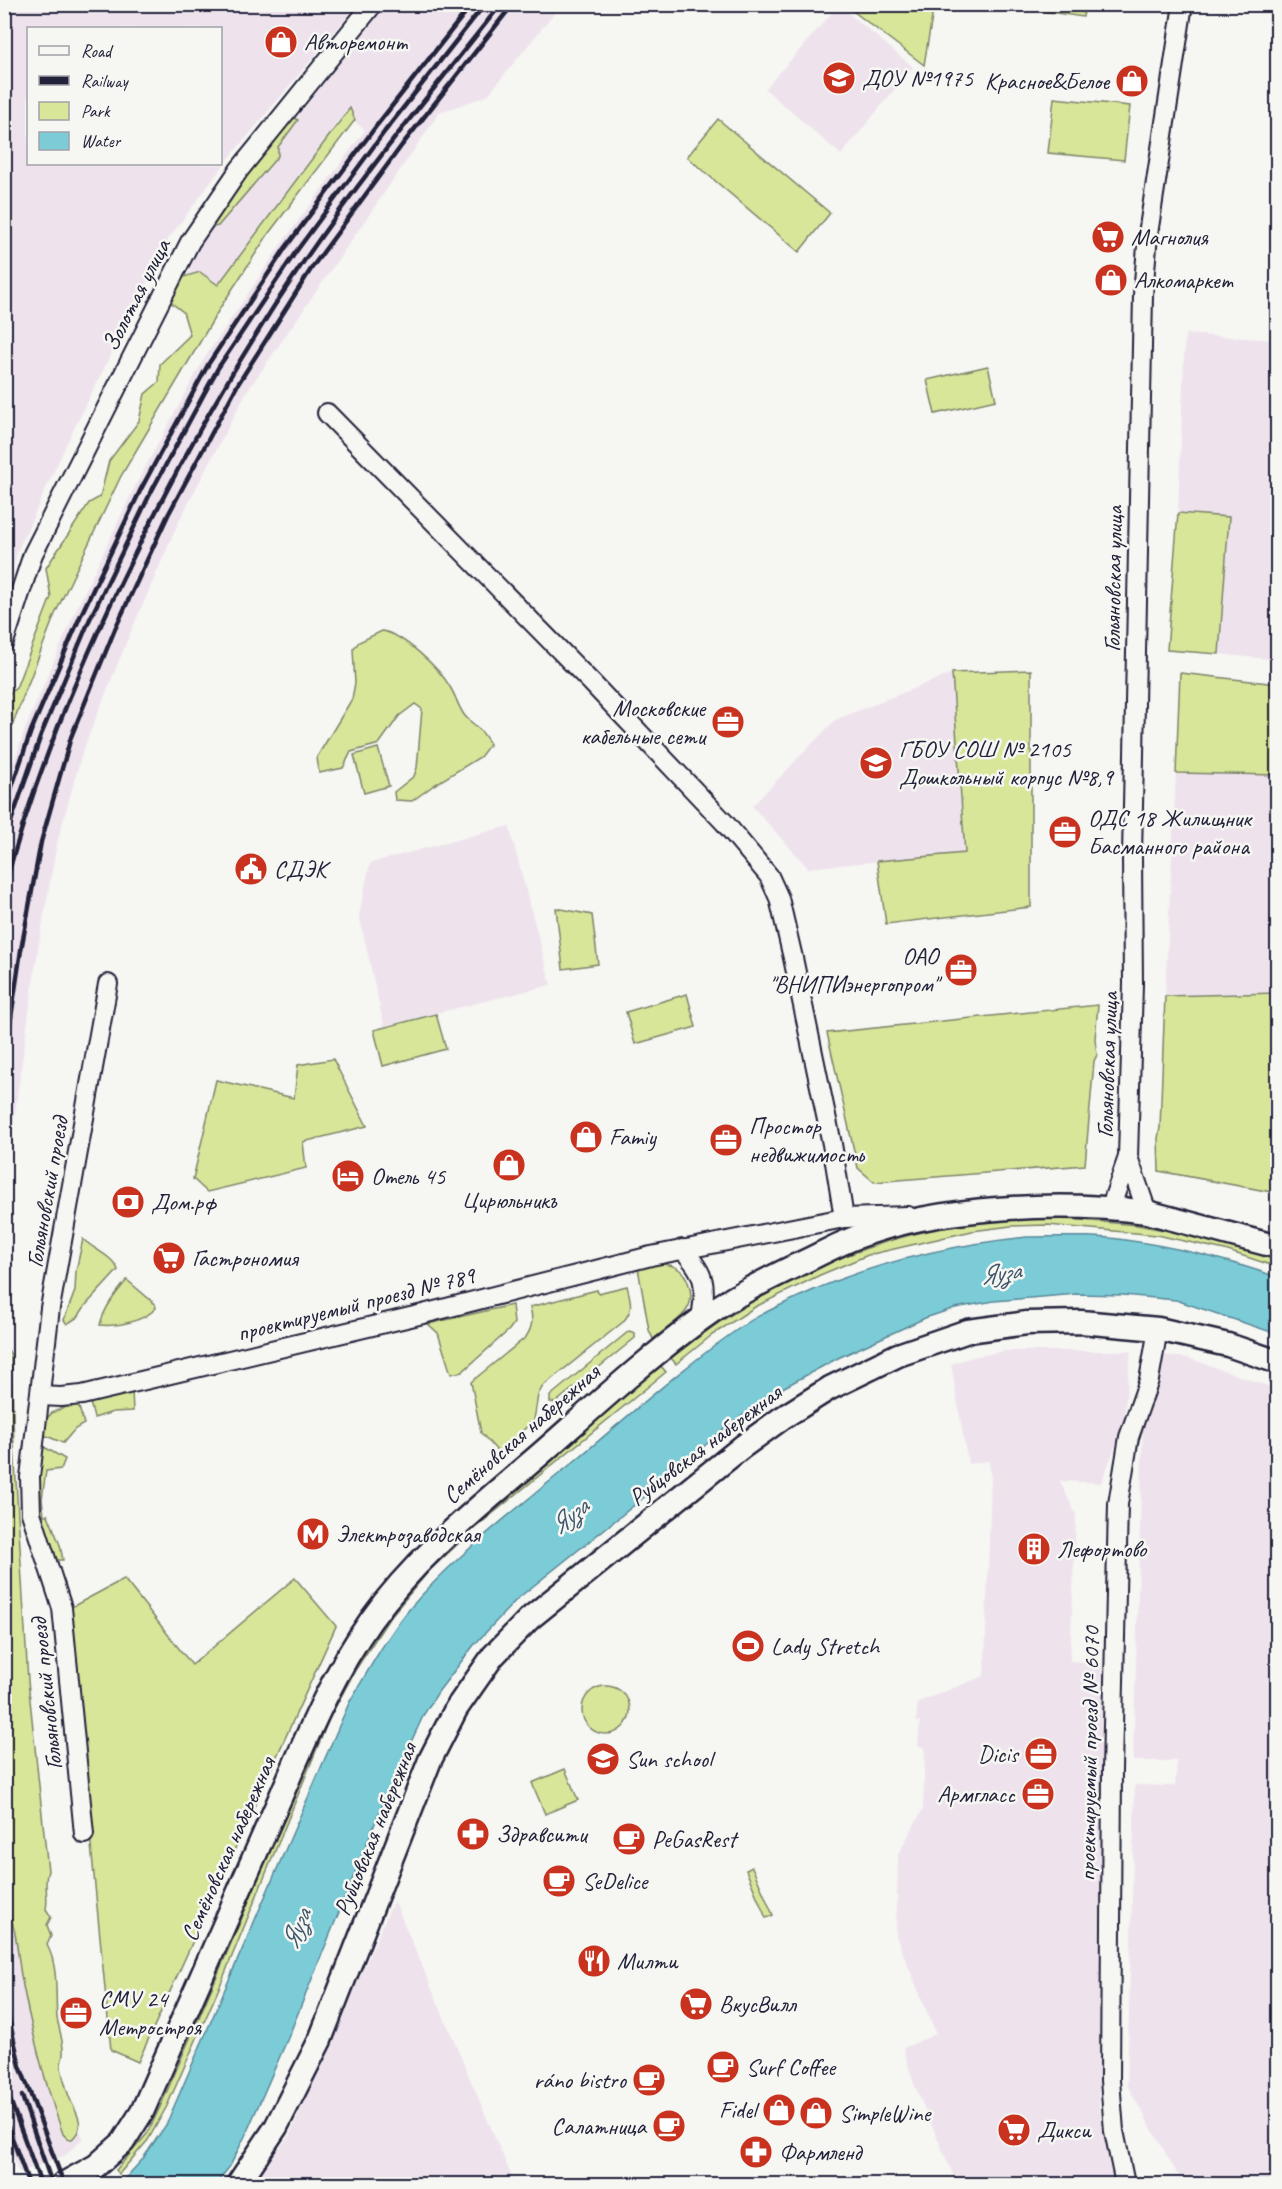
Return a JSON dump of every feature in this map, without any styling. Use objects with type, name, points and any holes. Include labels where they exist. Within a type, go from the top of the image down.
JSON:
[{"type":"main road","name":"Семёновская набережная","points":[[63,2184],[96,2166],[123,2142],[142,2112],[320,1707],[371,1620],[409,1574],[453,1528],[633,1373],[701,1319],[762,1282],[857,1237],[892,1226],[940,1216],[1037,1208],[1147,1212],[1278,1247]]},
{"type":"main road","name":"Рубцовская набережная","points":[[238,2184],[276,2127],[320,2040],[430,1760],[456,1709],[493,1656],[529,1619],[782,1418],[830,1388],[898,1355],[968,1331],[1027,1323],[1081,1322],[1158,1329],[1228,1345],[1278,1362]]},
{"type":"street","name":"Золотая улица","points":[[4,642],[33,554],[190,242],[239,170],[373,4]]},
{"type":"street","name":"Гольяновская улица","points":[[1110,1209],[1128,1157],[1133,994],[1132,856],[1143,295],[1148,234],[1183,4]]},
{"type":"street","points":[[327,413],[598,690],[724,822],[769,876],[778,898],[793,958],[832,1144],[844,1218]]},
{"type":"street","name":"Гольяновский проезд","points":[[84,1834],[62,1608],[31,1513],[30,1477],[50,1308],[108,984]]},
{"type":"street","name":"Гольяновская улица","points":[[1128,1157],[1147,1212]]},
{"type":"street","name":"проектируемый проезд № 789","points":[[41,1396],[82,1395],[423,1314],[682,1249],[844,1218],[940,1216]]},
{"type":"street","points":[[682,1249],[698,1266],[705,1290],[701,1319]]},
{"type":"street","name":"проектируемый проезд № 6070","points":[[1125,2184],[1114,2131],[1110,2080],[1112,1782],[1118,1504],[1130,1437],[1149,1380],[1158,1329]]},
{"type":"shaded area","points":[[5,4],[357,5],[226,162],[169,238],[66,445],[18,550],[10,578],[4,577]]},
{"type":"shaded area","points":[[384,5],[561,5],[487,96],[440,112],[246,393],[179,521],[83,750],[57,843],[37,955],[11,1140],[5,1205],[5,790],[25,729],[74,614],[135,486],[204,359],[282,243],[365,130],[354,121],[269,233],[220,308],[186,281],[198,245]]},
{"type":"shaded area","name":"ДОУ №1975","points":[[839,5],[913,67],[841,155],[765,89]]},
{"type":"shaded area","points":[[1185,334],[1277,340],[1277,660],[1219,654],[1229,517],[1178,513]]},
{"type":"shaded area","name":"ГБОУ СОШ № 2105 Дошкольный корпус №8,9","points":[[952,673],[965,853],[808,868],[752,806],[835,720]]},
{"type":"shaded area","points":[[1176,773],[1277,775],[1277,993],[1165,996]]},
{"type":"shaded area","points":[[509,826],[551,985],[384,1026],[359,915],[370,863]]},
{"type":"shaded area","points":[[1005,1351],[1131,1351],[1123,1427],[1101,1483],[1060,1481],[1076,1515],[1070,1661],[1102,1663],[1099,2107],[1112,2178],[1108,2184],[952,2184],[955,2179],[914,2084],[903,2048],[936,2034],[896,1936],[898,1855],[923,1809],[925,1747],[918,1746],[920,1722],[916,1721],[918,1702],[984,1676],[991,1479],[989,1461],[968,1464],[951,1364]]},
{"type":"shaded area","points":[[1160,1355],[1188,1358],[1277,1389],[1277,2184],[1183,2184],[1127,2085],[1135,1785],[1175,1786],[1177,1761],[1133,1761],[1143,1426]]},
{"type":"shaded area","points":[[4,1857],[50,2046],[83,2138],[66,2155],[19,2173],[4,2129]]},
{"type":"shaded area","points":[[394,1900],[515,2184],[251,2184],[289,2136]]},
{"type":"green space","points":[[845,5],[934,5],[924,65]]},
{"type":"green space","points":[[1001,5],[1085,5],[1083,17]]},
{"type":"green space","points":[[1054,98],[1130,106],[1124,160],[1048,153]]},
{"type":"green space","points":[[350,108],[355,120],[269,233],[220,308],[121,476],[55,614],[5,744],[5,697],[16,688],[51,597],[46,568],[89,503],[100,497],[109,461],[139,421],[145,394],[159,382],[160,364],[190,335],[183,312],[168,300],[177,279],[200,272],[218,285]]},
{"type":"green space","points":[[292,117],[298,120],[278,147],[278,156],[218,226],[203,229]]},
{"type":"green space","points":[[718,119],[830,213],[799,252],[687,157]]},
{"type":"green space","points":[[988,366],[996,400],[935,414],[927,380]]},
{"type":"green space","points":[[1178,513],[1229,517],[1219,654],[1167,650]]},
{"type":"green space","points":[[382,631],[400,638],[430,662],[450,687],[465,716],[490,744],[480,757],[412,801],[395,800],[394,792],[414,776],[417,768],[422,709],[415,704],[399,716],[379,744],[351,752],[343,768],[319,773],[317,757],[352,699],[355,683],[353,649],[359,642]]},
{"type":"green space","points":[[1031,670],[1031,907],[886,924],[877,861],[965,853],[952,673]]},
{"type":"green space","points":[[1180,673],[1277,684],[1277,775],[1176,773]]},
{"type":"green space","points":[[378,748],[389,786],[364,793],[354,755]]},
{"type":"green space","points":[[556,908],[592,915],[598,964],[563,969]]},
{"type":"green space","points":[[1277,993],[1277,1193],[1159,1171],[1158,1138],[1165,996]]},
{"type":"green space","points":[[687,994],[696,1027],[635,1044],[626,1012]]},
{"type":"green space","points":[[1098,1005],[1095,1039],[1097,1055],[1094,1061],[1085,1165],[874,1182],[858,1168],[827,1033]]},
{"type":"green space","points":[[436,1014],[446,1049],[383,1066],[374,1030]]},
{"type":"green space","points":[[333,1059],[367,1126],[303,1142],[306,1168],[207,1192],[193,1179],[216,1080],[294,1098],[298,1065]]},
{"type":"green space","points":[[1006,1218],[1058,1218],[1137,1225],[1223,1241],[1277,1259],[1277,1267],[1225,1250],[1157,1235],[1048,1225],[1011,1226],[972,1231],[868,1255],[820,1275],[755,1307],[712,1335],[676,1364],[671,1358],[745,1306],[784,1284],[867,1248],[954,1225]]},
{"type":"green space","points":[[83,1239],[108,1257],[118,1270],[78,1317],[67,1324],[64,1320],[75,1291],[76,1271]]},
{"type":"green space","points":[[654,1264],[668,1264],[679,1269],[687,1279],[690,1299],[683,1315],[653,1339],[649,1330],[638,1268]]},
{"type":"green space","points":[[127,1280],[155,1304],[156,1308],[151,1313],[130,1322],[100,1325],[107,1307]]},
{"type":"green space","points":[[627,1286],[631,1305],[623,1322],[543,1386],[538,1395],[534,1420],[499,1453],[481,1433],[471,1382],[526,1337],[532,1322],[530,1307],[597,1290],[598,1293]]},
{"type":"green space","points":[[512,1305],[514,1323],[509,1330],[462,1372],[451,1374],[438,1333],[428,1324]]},
{"type":"green space","points":[[629,1331],[635,1333],[635,1338],[555,1403],[550,1402],[550,1396]]},
{"type":"green space","points":[[4,1343],[11,1355],[28,1681],[48,1871],[46,1909],[51,1917],[47,1925],[51,1936],[47,1945],[55,1971],[57,2018],[63,2050],[61,2068],[80,2125],[71,2140],[63,2134],[45,2077],[20,1972],[15,1933],[5,1905]]},
{"type":"green space","points":[[661,1366],[666,1372],[475,1528],[429,1571],[390,1617],[356,1669],[329,1719],[219,1988],[167,2106],[148,2140],[119,2174],[116,2170],[147,2134],[161,2105],[239,1925],[323,1719],[385,1612],[468,1524]]},
{"type":"green space","points":[[132,1391],[133,1411],[113,1412],[94,1418],[90,1402]]},
{"type":"green space","points":[[78,1404],[84,1424],[75,1429],[63,1443],[42,1434],[49,1415],[59,1409]]},
{"type":"green space","points":[[44,1447],[65,1459],[61,1469],[46,1471],[42,1499],[44,1515],[48,1515],[60,1545],[63,1560],[54,1560],[41,1522],[38,1477],[40,1450]]},
{"type":"green space","points":[[295,1578],[336,1626],[138,2062],[111,2050],[68,1609],[124,1579],[192,1665]]},
{"type":"green space","points":[[606,1686],[623,1693],[630,1710],[623,1727],[606,1734],[589,1727],[582,1710],[589,1693]]},
{"type":"green space","points":[[565,1769],[578,1800],[545,1814],[532,1783]]},
{"type":"green space","points":[[752,1867],[773,1915],[766,1918],[746,1870]]},
{"type":"water","name":"Яуза","points":[[1027,1237],[1101,1237],[1164,1246],[1277,1277],[1277,1334],[1176,1300],[1077,1294],[994,1301],[955,1308],[925,1318],[838,1358],[777,1391],[725,1428],[657,1487],[517,1599],[474,1645],[438,1692],[424,1714],[386,1796],[288,2038],[245,2136],[230,2166],[216,2184],[120,2184],[142,2160],[166,2125],[349,1703],[391,1634],[438,1578],[496,1526],[681,1371],[753,1319],[823,1286],[880,1266],[968,1245]]},
{"type":"railway","points":[[4,810],[31,731],[80,617],[141,489],[209,363],[286,247],[377,125],[472,4]]},
{"type":"railway","points":[[4,842],[41,735],[89,621],[150,494],[218,368],[295,253],[385,131],[485,4]]},
{"type":"railway","points":[[4,889],[28,809],[56,730],[105,616],[185,456],[230,376],[327,228],[400,131],[501,4]]},
{"type":"railway","points":[[4,1065],[21,950],[41,842],[71,737],[115,629],[168,515],[238,384],[313,266],[402,145],[513,4]]},
{"type":"railway","points":[[4,1998],[20,2066],[64,2184]]},
{"type":"railway","points":[[4,2083],[41,2184]]},
{"type":"railway","points":[[22,2096],[52,2184]]},
{"type":"railway","points":[[4,2116],[29,2184]]},
{"type":"place","name":"Авторемонт","points":[[281,42]]},
{"type":"place","name":"ДОУ №1975","points":[[839,78]]},
{"type":"place","name":"Красное&Белое","points":[[1132,81]]},
{"type":"place","name":"Магнолия","points":[[1108,237]]},
{"type":"place","name":"Алкомаркет","points":[[1111,280]]},
{"type":"place","name":"Московские кабельные сети","points":[[728,722]]},
{"type":"place","name":"ГБОУ СОШ № 2105 Дошкольный корпус №8,9","points":[[876,763]]},
{"type":"place","name":"ОДС 18 Жилищник Басманного района","points":[[1065,832]]},
{"type":"place","name":"СДЭК","points":[[251,869]]},
{"type":"place","name":"ОАО \"ВНИПИэнергопром\"","points":[[961,970]]},
{"type":"place","name":"Famiy","points":[[586,1137]]},
{"type":"place","name":"Простор недвижимость","points":[[726,1140]]},
{"type":"place","name":"Цирюльникъ","points":[[509,1165]]},
{"type":"place","name":"Отель 45","points":[[348,1176]]},
{"type":"place","name":"Дом.рф","points":[[128,1202]]},
{"type":"place","name":"Гастрономия","points":[[169,1258]]},
{"type":"place","name":"Электрозаводская","points":[[313,1534]]},
{"type":"place","name":"Лефортово","points":[[1034,1549]]},
{"type":"place","name":"Lady Stretch","points":[[748,1646]]},
{"type":"place","name":"Dicis","points":[[1041,1754]]},
{"type":"place","name":"Sun school","points":[[603,1759]]},
{"type":"place","name":"Армгласс","points":[[1038,1794]]},
{"type":"place","name":"Здравсити","points":[[473,1834]]},
{"type":"place","name":"PeGasRest","points":[[629,1839]]},
{"type":"place","name":"SeDelice","points":[[559,1881]]},
{"type":"place","name":"Милти","points":[[594,1961]]},
{"type":"place","name":"ВкусВилл","points":[[696,2004]]},
{"type":"place","name":"СМУ 24 Метростроя","points":[[76,2013]]},
{"type":"place","name":"Surf Coffee","points":[[723,2067]]},
{"type":"place","name":"ráno bistro","points":[[649,2080]]},
{"type":"place","name":"Fidel","points":[[779,2110]]},
{"type":"place","name":"SimpleWine","points":[[816,2113]]},
{"type":"place","name":"Салатница","points":[[669,2126]]},
{"type":"place","name":"Дикси","points":[[1014,2130]]},
{"type":"place","name":"Фармленд","points":[[756,2152]]}]
